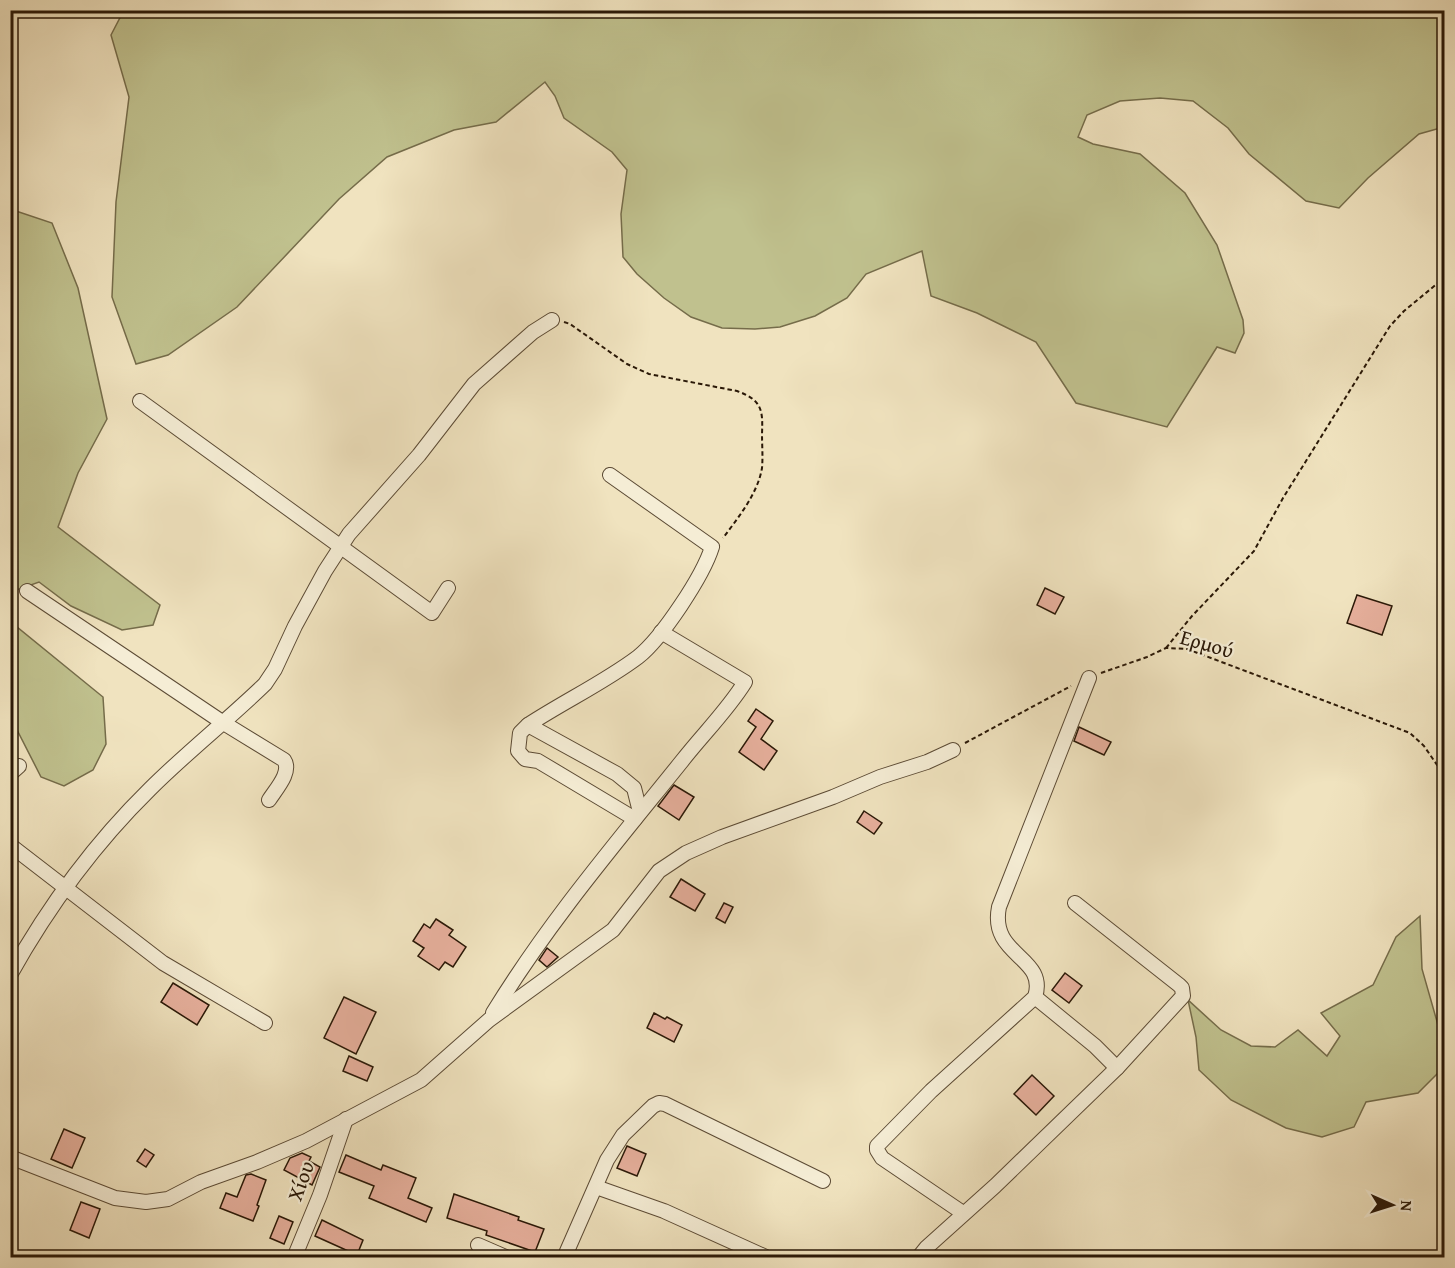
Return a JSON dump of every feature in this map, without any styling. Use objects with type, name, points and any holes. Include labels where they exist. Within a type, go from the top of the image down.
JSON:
[{"type":"street","points":[[10,975],[36,930],[101,842],[148,790],[265,684],[275,669],[295,626],[349,534],[419,455],[474,384],[533,332],[552,320]]},
{"type":"street","points":[[140,401],[432,613],[448,588]]},
{"type":"street","points":[[609,475],[712,547],[708,561],[695,584],[654,642],[638,657],[528,725],[520,733],[518,751],[525,759],[538,761],[638,816]]},
{"type":"street","points":[[27,591],[222,722],[284,760],[287,765],[286,771],[269,800]]},
{"type":"street","points":[[489,1020],[520,970],[566,905],[682,760],[730,705],[745,682],[661,632]]},
{"type":"street","points":[[963,1213],[882,1158],[877,1146],[931,1091],[1035,997],[1038,988],[1033,970],[1004,942],[996,919],[1089,678]]},
{"type":"street","points":[[528,725],[617,774],[634,788],[638,816]]},
{"type":"street","points":[[10,1157],[115,1198],[146,1202],[168,1199],[201,1182],[258,1162],[306,1141],[421,1080],[489,1020],[613,930],[659,871],[686,853],[722,837],[833,797],[880,777],[927,762],[953,750]]},
{"type":"street","points":[[10,845],[163,963],[265,1023]]},
{"type":"street","points":[[918,1257],[1117,1068],[1181,1000],[1183,992],[1179,985],[1075,903]]},
{"type":"street","points":[[1035,997],[1095,1046],[1117,1068]]},
{"type":"street","points":[[564,1257],[607,1160],[623,1135],[659,1103],[823,1181]]},
{"type":"street","name":"Χίου","points":[[294,1257],[320,1195],[346,1119]]},
{"type":"street","points":[[596,1187],[664,1211],[768,1257]]},
{"type":"street","points":[[478,1245],[508,1257]]},
{"type":"path","points":[[1166,648],[1192,616],[1254,551],[1283,498],[1390,326],[1444,278]]},
{"type":"path","points":[[552,320],[570,324],[627,364],[650,374],[737,391],[749,396],[758,404],[762,413],[762,469],[750,498],[737,520],[723,538],[712,547]]},
{"type":"path","name":"Ερμού","points":[[953,750],[1070,686],[1166,648],[1187,649],[1410,733],[1424,746],[1444,775]]},
{"type":"green space","points":[[124,10],[1444,11],[1444,127],[1419,134],[1368,178],[1339,208],[1306,201],[1249,154],[1228,128],[1193,101],[1160,98],[1120,101],[1087,115],[1078,137],[1093,144],[1140,154],[1185,193],[1217,245],[1243,320],[1244,333],[1235,353],[1217,347],[1167,427],[1076,403],[1036,342],[977,313],[931,296],[922,251],[866,274],[847,298],[815,316],[780,327],[722,328],[691,317],[664,298],[637,274],[623,257],[621,214],[627,170],[612,152],[564,118],[555,96],[545,82],[496,122],[454,130],[387,157],[339,199],[237,307],[168,355],[136,364],[112,297],[116,202],[129,97],[111,35]]},
{"type":"green space","points":[[10,209],[52,223],[78,288],[107,419],[78,473],[58,527],[160,605],[153,625],[122,630],[71,606],[39,582],[11,592]]},
{"type":"green space","points":[[10,618],[11,622],[103,697],[106,744],[93,770],[64,786],[41,777],[11,718]]},
{"type":"green space","points":[[1420,916],[1422,969],[1438,1025],[1442,1069],[1418,1093],[1366,1102],[1354,1127],[1322,1137],[1286,1128],[1231,1100],[1199,1070],[1196,1037],[1188,1000],[1221,1030],[1251,1046],[1275,1047],[1298,1030],[1327,1056],[1340,1036],[1321,1013],[1373,985],[1396,937]]},
{"type":"building","points":[[1045,588],[1064,597],[1055,614],[1037,605]]},
{"type":"building","points":[[1357,595],[1392,606],[1382,635],[1347,623]]},
{"type":"building","points":[[756,709],[773,721],[761,739],[777,751],[764,770],[739,752],[756,727],[748,721]]},
{"type":"building","points":[[1079,727],[1111,742],[1104,755],[1074,741]]},
{"type":"building","points":[[674,785],[694,797],[679,820],[658,806]]},
{"type":"building","points":[[864,811],[882,823],[874,834],[857,822]]},
{"type":"building","points":[[681,879],[705,894],[695,911],[670,897]]},
{"type":"building","points":[[724,903],[733,907],[725,923],[716,918]]},
{"type":"building","points":[[436,919],[453,930],[449,935],[466,947],[453,967],[445,962],[439,970],[418,956],[424,948],[413,941],[424,924],[430,928]]},
{"type":"building","points":[[547,948],[558,957],[547,967],[539,960]]},
{"type":"building","points":[[1065,973],[1082,986],[1069,1003],[1052,990]]},
{"type":"building","points":[[173,983],[209,1005],[197,1025],[161,1002]]},
{"type":"building","points":[[344,997],[376,1012],[356,1054],[324,1038]]},
{"type":"building","points":[[654,1013],[682,1025],[674,1042],[647,1028]]},
{"type":"building","points":[[349,1056],[373,1067],[367,1081],[343,1071]]},
{"type":"building","points":[[1032,1075],[1054,1096],[1036,1115],[1014,1094]]},
{"type":"building","points":[[64,1129],[85,1138],[72,1168],[51,1159]]},
{"type":"building","points":[[627,1146],[646,1154],[637,1176],[617,1168]]},
{"type":"building","points":[[145,1149],[154,1155],[146,1167],[137,1161]]},
{"type":"building","points":[[302,1153],[311,1157],[309,1161],[320,1167],[312,1185],[284,1170],[290,1158]]},
{"type":"building","points":[[346,1155],[381,1170],[383,1165],[416,1178],[408,1198],[432,1208],[426,1222],[369,1198],[374,1186],[339,1172]]},
{"type":"building","points":[[251,1174],[266,1180],[253,1221],[220,1208],[226,1193],[237,1197],[246,1175]]},
{"type":"building","points":[[454,1194],[519,1217],[518,1220],[544,1229],[535,1252],[486,1235],[487,1231],[447,1218]]},
{"type":"building","points":[[81,1202],[100,1209],[89,1238],[70,1230]]},
{"type":"building","points":[[279,1216],[293,1222],[284,1244],[270,1238]]},
{"type":"building","points":[[322,1220],[363,1240],[357,1255],[315,1236]]}]
